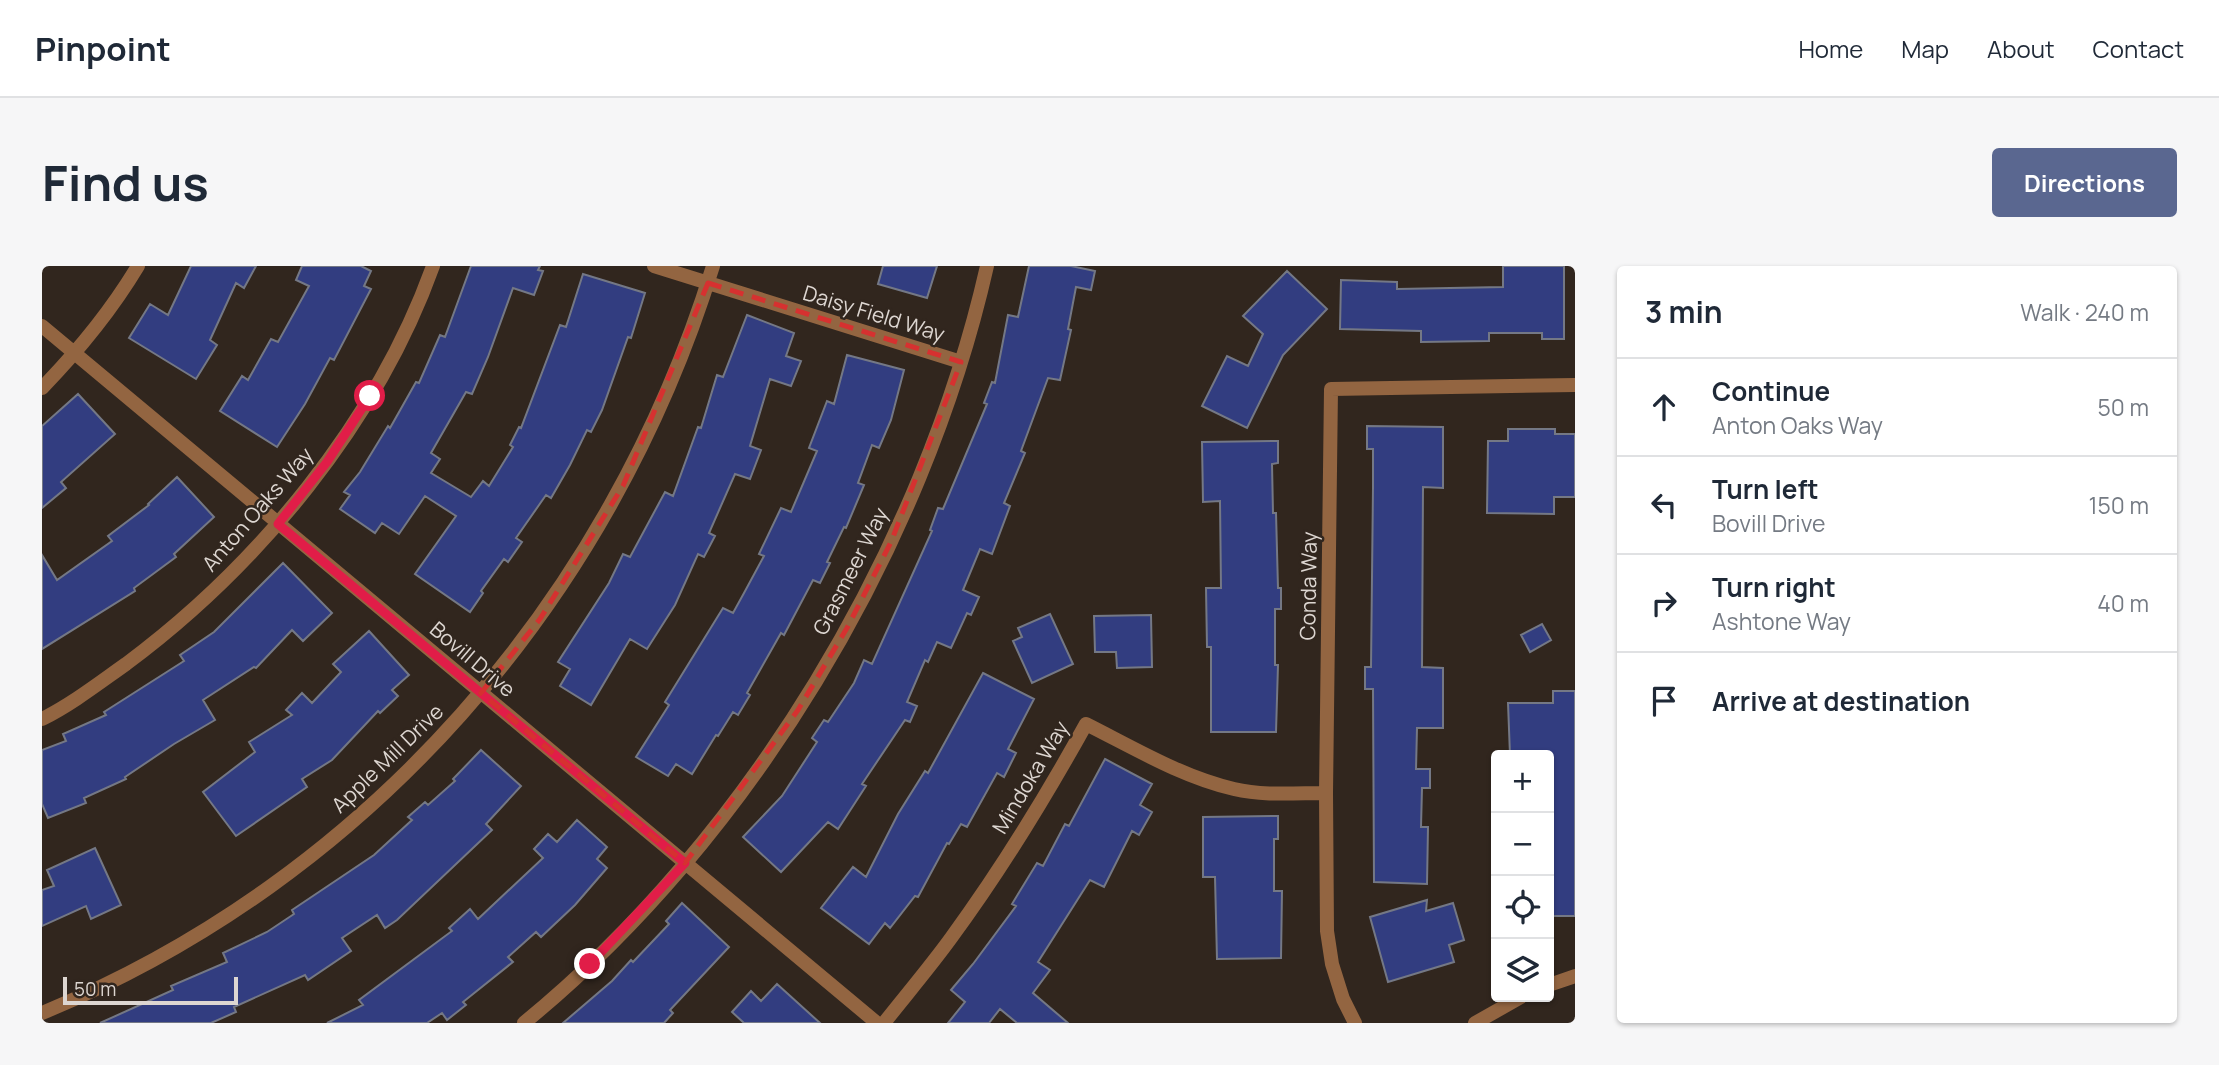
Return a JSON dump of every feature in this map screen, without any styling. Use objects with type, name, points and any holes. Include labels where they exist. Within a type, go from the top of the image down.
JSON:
[{"type":"street","points":[[42,388],[75,354],[118,299],[138,266]]},
{"type":"street","name":"Anton Oaks Way","points":[[42,719],[95,686],[161,638],[222,583],[278,524],[327,462],[370,396],[408,326],[433,266]]},
{"type":"street","name":"Daisy Field Way","points":[[654,266],[961,362]]},
{"type":"street","name":"Apple Mill Drive","points":[[42,1013],[170,951],[223,919],[300,865],[349,826],[418,762],[481,693],[540,619],[592,540],[623,486],[688,342],[713,266]]},
{"type":"street","name":"Grasmeer Way","points":[[524,1023],[590,964],[685,863],[744,788],[790,722],[847,628],[891,542],[929,454],[961,362],[987,266]]},
{"type":"street","name":"Bovill Drive","points":[[42,327],[877,1023]]},
{"type":"street","name":"Conda Way","points":[[1355,1023],[1343,999],[1332,964],[1327,931],[1331,389],[1575,385]]},
{"type":"street","name":"Mindoka Way","points":[[884,1023],[950,940],[992,880],[1051,788],[1086,723],[1200,780],[1237,790],[1262,793],[1326,793]]},
{"type":"street","points":[[1554,983],[1575,976]]},
{"type":"street","points":[[1475,1023],[1512,1002]]},
{"type":"highlighted area","points":[[708,283],[961,362],[891,542],[847,628],[798,710],[685,863],[481,693],[540,619],[623,486]]},
{"type":"building","points":[[191,266],[256,266],[244,288],[236,283],[210,340],[217,345],[196,379],[129,338],[150,304],[168,315]]},
{"type":"building","points":[[302,266],[361,266],[371,271],[364,286],[371,289],[334,360],[330,358],[277,447],[220,411],[242,376],[248,380],[271,339],[278,342],[309,286],[296,280]]},
{"type":"building","points":[[471,266],[540,266],[538,270],[543,271],[534,295],[513,288],[472,394],[466,392],[431,453],[440,459],[431,473],[471,497],[483,481],[489,486],[513,447],[510,445],[519,427],[521,428],[560,325],[566,327],[583,274],[645,293],[631,338],[628,337],[602,410],[591,432],[587,430],[551,498],[546,495],[516,538],[522,542],[508,562],[504,559],[470,612],[415,574],[456,516],[425,496],[399,534],[382,523],[375,533],[340,509],[350,495],[344,492],[360,472],[388,426],[390,428],[416,382],[419,383],[440,335],[445,337]]},
{"type":"building","points":[[883,266],[937,266],[927,298],[878,284]]},
{"type":"building","points":[[1029,266],[1071,266],[1095,271],[1091,290],[1076,287],[1068,329],[1071,330],[1060,380],[1048,378],[1021,451],[1025,453],[1004,503],[1010,506],[992,554],[980,549],[963,590],[979,597],[971,615],[967,613],[951,648],[937,642],[928,662],[925,660],[907,702],[917,706],[910,722],[905,720],[862,784],[866,786],[838,829],[828,822],[781,872],[743,837],[782,796],[817,742],[812,738],[824,720],[828,722],[854,683],[864,660],[872,664],[932,531],[930,530],[938,508],[943,509],[987,404],[984,403],[992,382],[995,383],[1008,315],[1018,317]]},
{"type":"building","points":[[1503,266],[1564,266],[1564,339],[1542,339],[1542,333],[1489,333],[1489,341],[1421,342],[1421,331],[1340,329],[1341,280],[1397,282],[1397,289],[1503,287]]},
{"type":"building","points":[[1287,271],[1327,309],[1283,355],[1247,428],[1202,406],[1227,356],[1248,366],[1263,334],[1243,316]]},
{"type":"building","points":[[747,315],[794,333],[786,356],[801,361],[791,386],[770,379],[750,446],[761,450],[750,479],[735,474],[709,533],[715,536],[704,557],[698,554],[675,605],[647,649],[630,639],[591,705],[560,686],[570,669],[558,662],[609,583],[623,554],[630,557],[665,492],[673,496],[698,427],[701,428],[717,375],[723,377]]},
{"type":"building","points":[[847,355],[904,370],[891,420],[879,448],[872,445],[858,483],[864,485],[846,528],[844,527],[827,562],[830,563],[820,583],[813,580],[784,635],[781,633],[747,693],[750,695],[738,715],[733,712],[692,774],[676,764],[668,776],[636,757],[669,705],[665,702],[723,608],[733,613],[764,556],[759,554],[781,508],[791,512],[817,451],[809,448],[827,401],[834,404]]},
{"type":"building","points":[[78,394],[115,434],[61,482],[66,488],[42,508],[42,426]]},
{"type":"building","points":[[1367,426],[1443,427],[1443,488],[1423,487],[1422,667],[1443,668],[1443,728],[1417,728],[1416,769],[1430,769],[1430,788],[1422,788],[1421,827],[1428,827],[1427,884],[1374,882],[1373,689],[1365,689],[1365,667],[1371,667],[1373,487],[1373,449],[1367,449]]},
{"type":"building","points":[[1508,429],[1555,429],[1555,434],[1575,434],[1575,497],[1554,497],[1554,514],[1487,513],[1488,441],[1508,441]]},
{"type":"building","points":[[1278,441],[1278,463],[1272,464],[1278,588],[1281,588],[1281,609],[1275,609],[1275,665],[1278,665],[1276,732],[1211,732],[1211,647],[1207,647],[1206,588],[1221,588],[1220,501],[1203,502],[1202,442]]},
{"type":"building","points":[[177,477],[214,517],[174,554],[176,557],[134,588],[135,591],[42,649],[42,555],[57,580],[112,541],[108,536],[149,505]]},
{"type":"building","points":[[283,563],[332,613],[303,641],[292,630],[256,668],[203,700],[215,720],[174,744],[125,777],[126,779],[84,798],[86,803],[48,818],[42,804],[42,750],[66,741],[63,734],[106,715],[104,712],[184,661],[180,655],[214,632]]},
{"type":"building","points":[[1050,614],[1073,664],[1032,683],[1013,641],[1022,637],[1018,628]]},
{"type":"building","points":[[1151,615],[1152,667],[1117,668],[1116,652],[1095,652],[1094,616]]},
{"type":"building","points":[[1542,624],[1551,640],[1530,652],[1521,635]]},
{"type":"building","points":[[369,631],[409,675],[392,690],[398,696],[380,713],[378,711],[332,760],[302,779],[307,787],[236,836],[203,792],[255,752],[249,742],[292,715],[286,710],[302,693],[312,703],[341,672],[333,664]]},
{"type":"building","points":[[983,673],[1034,699],[1008,749],[1016,753],[1004,777],[997,773],[967,827],[961,824],[949,844],[947,843],[918,897],[915,896],[890,928],[885,923],[869,944],[821,908],[853,867],[866,877],[898,814],[925,771],[928,773]]},
{"type":"building","points":[[1553,691],[1575,691],[1575,916],[1554,916],[1554,750],[1510,750],[1508,703],[1553,703]]},
{"type":"building","points":[[481,750],[521,786],[486,824],[492,830],[397,920],[385,928],[377,915],[342,938],[351,951],[308,980],[305,975],[234,1007],[236,1012],[211,1023],[100,1023],[173,990],[171,986],[227,962],[223,953],[267,932],[294,914],[292,910],[374,855],[412,820],[408,817],[425,802],[428,805],[455,781],[453,779]]},
{"type":"building","points":[[1105,759],[1152,784],[1140,805],[1152,812],[1139,835],[1132,831],[1104,887],[1090,880],[1038,962],[1050,970],[1033,993],[1068,1023],[1017,1023],[1000,1009],[989,1023],[948,1023],[965,1002],[951,990],[1016,906],[1012,904],[1037,863],[1043,866],[1065,824],[1069,826]]},
{"type":"building","points":[[1278,816],[1278,839],[1274,839],[1274,891],[1282,891],[1281,958],[1217,959],[1215,877],[1203,877],[1203,817]]},
{"type":"building","points":[[577,820],[607,847],[597,859],[607,868],[575,905],[541,937],[536,932],[508,957],[513,962],[463,1002],[466,1005],[447,1020],[442,1013],[427,1023],[327,1023],[363,1005],[359,1000],[452,931],[449,928],[470,909],[478,919],[543,858],[534,849],[548,834],[557,842]]},
{"type":"building","points":[[95,848],[121,905],[91,919],[86,906],[42,926],[42,890],[54,886],[47,870]]},
{"type":"building","points":[[1427,900],[1426,911],[1453,903],[1464,940],[1449,945],[1454,962],[1388,982],[1370,917]]},
{"type":"building","points":[[682,903],[729,947],[670,1010],[673,1013],[664,1023],[563,1023],[612,981],[631,960],[633,962],[669,924],[666,921]]},
{"type":"building","points":[[777,984],[820,1023],[744,1023],[732,1012],[751,991],[761,1001]]},
{"type":"route","points":[[370,396],[327,462],[278,524],[685,863],[590,964]]}]
